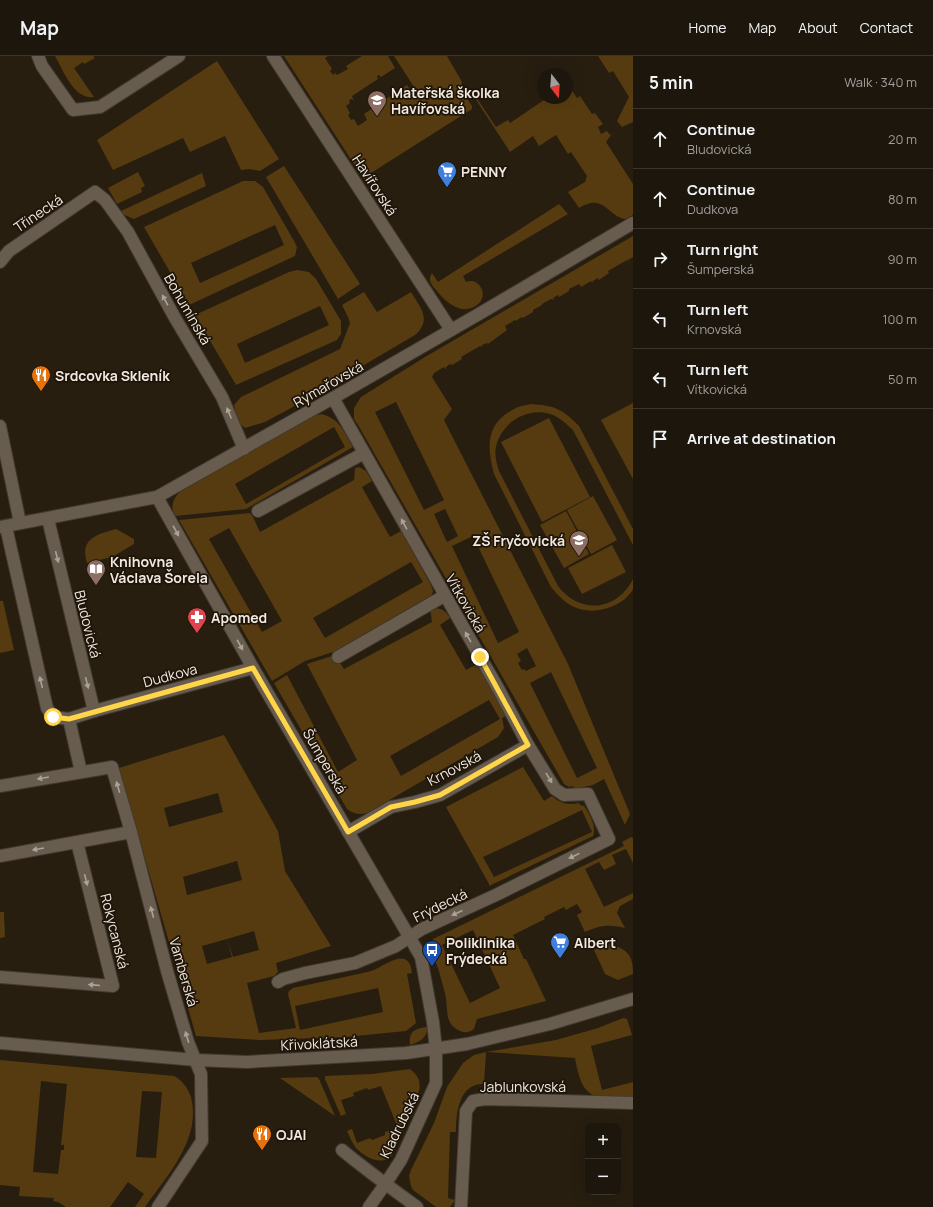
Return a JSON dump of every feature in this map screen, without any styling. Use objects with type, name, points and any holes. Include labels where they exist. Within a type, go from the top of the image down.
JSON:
[{"type":"street","points":[[38,56],[42,66],[73,110],[100,107],[179,56]]},
{"type":"street","name":"Havířovská","points":[[273,56],[451,330]]},
{"type":"street","name":"Třinecká","points":[[0,262],[9,251],[95,192]]},
{"type":"street","name":"Bohumínská","points":[[95,192],[105,200],[128,232],[175,318],[222,397],[244,449]]},
{"type":"street","name":"Rýmařovská","points":[[3,527],[157,497],[334,398],[633,223]]},
{"type":"street","name":"Vítkovická","points":[[334,398],[444,596],[499,690],[528,745],[556,789],[564,795],[588,794],[610,839]]},
{"type":"street","points":[[0,426],[20,523]]},
{"type":"street","points":[[258,511],[364,453]]},
{"type":"street","name":"Šumperská","points":[[157,497],[253,668],[421,957],[433,1022],[436,1050]]},
{"type":"street","name":"Bludovická","points":[[48,519],[94,711]]},
{"type":"street","points":[[3,527],[47,708],[53,717],[69,719],[94,711]]},
{"type":"street","points":[[338,657],[444,596]]},
{"type":"street","name":"Dudkova","points":[[94,711],[253,668]]},
{"type":"street","points":[[0,786],[81,772],[69,719]]},
{"type":"street","name":"Krnovská","points":[[348,832],[391,807],[440,795],[528,745]]},
{"type":"street","name":"Vamberská","points":[[81,772],[112,767],[131,832],[167,971],[188,1042],[200,1074],[202,1141],[158,1207]]},
{"type":"street","points":[[0,856],[131,832]]},
{"type":"street","name":"Frýdecká","points":[[278,982],[283,979],[305,973],[355,963],[396,946],[422,929],[498,894],[610,839]]},
{"type":"street","name":"Rokycanská","points":[[0,977],[114,986],[77,842]]},
{"type":"street","name":"Křivoklátská","points":[[0,1043],[196,1060],[247,1062],[406,1053],[436,1050],[467,1044],[550,1024],[633,999]]},
{"type":"street","name":"Kladrubská","points":[[369,1207],[401,1160],[436,1083],[436,1050]]},
{"type":"street","name":"Jablunkovská","points":[[461,1207],[466,1111],[473,1101],[485,1099],[633,1103]]},
{"type":"street","points":[[342,1150],[365,1169],[417,1207]]},
{"type":"shaded area","points":[[55,56],[93,56],[95,58],[84,64],[83,62],[74,68],[94,97],[87,97],[75,89]]},
{"type":"shaded area","points":[[284,56],[328,56],[325,58],[332,69],[330,71],[333,75],[335,73],[337,75],[348,69],[346,66],[362,56],[388,56],[395,68],[381,77],[379,75],[377,76],[378,79],[352,96],[354,101],[352,99],[349,100],[350,103],[346,106],[350,113],[348,115],[351,120],[354,119],[358,126],[367,120],[364,114],[407,85],[412,93],[415,93],[414,91],[416,90],[394,56],[447,56],[462,82],[461,88],[472,106],[472,109],[371,173],[371,180],[365,181]]},
{"type":"shaded area","points":[[598,56],[633,56],[633,122],[622,127],[617,121],[629,97],[613,71],[609,73]]},
{"type":"shaded area","points":[[217,61],[279,159],[260,171],[249,169],[241,170],[225,136],[190,152],[183,138],[113,170],[97,140]]},
{"type":"shaded area","points":[[472,91],[496,127],[508,120],[510,123],[538,104],[573,104],[573,92],[577,98],[580,96],[592,114],[595,113],[603,124],[598,127],[601,134],[607,131],[610,135],[613,132],[606,142],[633,184],[633,215],[626,219],[614,214],[600,204],[595,203],[579,208],[568,192],[585,182],[587,176],[571,152],[568,154],[556,135],[539,146],[533,136],[510,152],[471,92]]},
{"type":"shaded area","points":[[284,166],[360,284],[338,299],[266,177]]},
{"type":"shaded area","points":[[138,172],[145,186],[141,188],[142,192],[117,204],[108,188]]},
{"type":"shaded area","points":[[202,173],[206,186],[134,219],[122,214],[121,211]]},
{"type":"shaded area","points":[[243,181],[255,181],[263,187],[297,247],[295,256],[189,305],[144,227]],"holes":[[[275,225],[284,245],[200,283],[191,263]]]},
{"type":"shaded area","points":[[559,204],[568,214],[463,276],[466,282],[472,281],[480,286],[483,295],[482,300],[476,306],[462,309],[451,305],[432,285],[430,278],[432,273],[438,282]]},
{"type":"shaded area","points":[[633,236],[633,257],[628,260],[629,262],[627,260],[608,271],[609,273],[599,280],[598,278],[592,283],[591,281],[581,287],[579,284],[569,289],[569,291],[559,297],[558,295],[553,298],[554,300],[551,299],[542,304],[523,318],[522,317],[517,321],[515,320],[505,326],[507,330],[488,344],[482,345],[482,347],[480,346],[461,357],[462,359],[452,365],[450,364],[445,369],[444,367],[434,373],[432,377],[452,409],[444,420],[568,664],[630,814],[625,825],[604,779],[593,785],[575,789],[573,786],[569,787],[564,784],[354,419],[354,408],[361,397],[425,357]],"holes":[[[396,402],[444,500],[424,510],[375,412]],[[445,509],[458,536],[447,542],[434,514]],[[473,536],[519,632],[498,643],[452,546]],[[527,648],[536,666],[526,671],[524,669],[522,670],[518,663],[521,661],[517,654]],[[551,672],[597,768],[577,778],[530,683]]]},
{"type":"shaded area","points":[[297,270],[309,272],[316,279],[341,321],[341,334],[337,340],[236,385],[195,315],[289,272]],"holes":[[[320,306],[329,325],[245,363],[237,344]]]},
{"type":"shaded area","points":[[364,292],[377,312],[411,292],[423,314],[424,319],[420,330],[415,335],[291,408],[265,422],[245,428],[242,426],[237,418],[234,405],[241,397],[340,349],[350,323],[342,305]]},
{"type":"shaded area","points":[[633,403],[633,479],[601,420]]},
{"type":"shaded area","points":[[532,404],[558,409],[579,426],[633,529],[633,545],[573,430],[557,417],[541,412],[533,413],[524,415],[509,424],[499,438],[495,450],[499,471],[558,586],[567,595],[577,602],[587,605],[608,603],[618,598],[626,590],[633,579],[633,589],[631,593],[625,599],[613,606],[593,611],[579,609],[572,606],[560,597],[551,587],[494,474],[490,455],[490,437],[493,429],[505,415],[514,409]]},
{"type":"shaded area","points":[[322,414],[328,416],[338,423],[353,447],[246,509],[175,516],[173,512],[173,502],[181,491],[316,415]],"holes":[[[334,427],[345,447],[246,504],[235,484]]]},
{"type":"shaded area","points":[[549,418],[590,497],[542,522],[501,442]]},
{"type":"shaded area","points":[[359,467],[366,471],[372,481],[362,487],[390,537],[401,531],[431,585],[433,591],[432,595],[333,652],[305,661],[272,681],[179,520],[250,513],[260,532],[354,480],[355,468]],"holes":[[[229,528],[282,621],[262,632],[209,539]],[[411,562],[423,582],[325,638],[313,618]]]},
{"type":"shaded area","points":[[593,496],[617,540],[591,554],[567,510]]},
{"type":"shaded area","points":[[566,511],[589,554],[564,568],[540,525]]},
{"type":"shaded area","points":[[116,529],[134,539],[134,544],[112,557],[87,563],[85,548],[91,539],[102,533]]},
{"type":"shaded area","points":[[612,545],[626,572],[582,594],[568,568]]},
{"type":"shaded area","points":[[0,601],[3,601],[14,650],[0,653]]},
{"type":"shaded area","points":[[430,609],[439,609],[446,612],[449,616],[450,618],[440,625],[466,670],[477,664],[506,716],[502,718],[504,728],[498,737],[367,813],[354,813],[347,809],[274,683],[287,675],[338,772],[357,760],[307,664],[335,655],[344,669],[432,622]],"holes":[[[489,700],[500,719],[401,776],[390,756]]]},
{"type":"shaded area","points":[[224,735],[278,831],[285,871],[331,946],[276,963],[278,972],[274,976],[247,983],[259,1033],[296,1028],[288,994],[293,988],[370,971],[398,959],[407,961],[410,965],[412,973],[407,974],[416,1023],[406,1031],[346,1037],[260,1040],[196,1036],[119,768]],"holes":[[[218,793],[223,812],[169,827],[164,808]],[[237,861],[242,880],[187,895],[183,877]],[[254,931],[259,950],[233,957],[227,939]],[[227,939],[232,957],[207,964],[202,946]],[[378,988],[383,1012],[300,1030],[295,1006]]]},
{"type":"shaded area","points":[[523,767],[544,801],[552,796],[558,801],[571,804],[579,803],[580,805],[584,806],[592,820],[594,832],[593,836],[489,886],[446,807]],"holes":[[[582,810],[592,832],[494,877],[483,857]]]},
{"type":"shaded area","points":[[631,837],[633,838],[633,863],[626,849],[612,855],[616,864],[604,870],[599,862],[585,869],[604,907],[633,893],[633,899],[620,906],[617,913],[625,928],[605,926],[585,932],[577,915],[582,912],[577,904],[566,910],[564,907],[544,917],[545,919],[513,935],[546,1001],[477,1019],[474,1029],[469,1032],[462,1032],[455,1028],[448,1018],[444,990],[430,947],[433,939],[624,846],[622,842]],"holes":[[[473,930],[500,988],[470,1003],[442,945]]]},
{"type":"shaded area","points":[[0,912],[4,912],[5,937],[0,938]]},
{"type":"shaded area","points":[[609,943],[628,954],[632,962],[633,974],[618,980],[605,974],[594,950]]},
{"type":"shaded area","points":[[623,1018],[627,1019],[633,1038],[632,1035],[591,1046],[602,1090],[633,1082],[633,1100],[599,1097],[586,1090],[578,1072],[575,1058],[486,1052],[556,1040],[598,1028]]},
{"type":"shaded area","points":[[427,1027],[424,1037],[420,1041],[410,1045],[411,1034],[419,1028]]},
{"type":"shaded area","points":[[486,1052],[484,1084],[469,1088],[464,1094],[458,1108],[456,1132],[450,1132],[448,1198],[455,1200],[450,1207],[436,1207],[413,1190],[409,1176],[434,1123],[447,1087],[463,1063],[474,1055]]},
{"type":"shaded area","points":[[0,1060],[174,1076],[182,1082],[188,1090],[191,1097],[193,1112],[192,1127],[187,1142],[172,1169],[145,1207],[135,1207],[144,1194],[128,1182],[110,1207],[66,1207],[53,1201],[54,1198],[19,1196],[20,1187],[0,1185]],"holes":[[[41,1081],[67,1084],[61,1145],[64,1145],[64,1150],[61,1150],[58,1174],[33,1172]],[[142,1091],[162,1092],[156,1158],[136,1157]]]},
{"type":"shaded area","points":[[410,1069],[418,1078],[420,1084],[419,1091],[392,1155],[388,1159],[379,1160],[364,1155],[356,1148],[347,1131],[352,1129],[357,1143],[370,1138],[372,1140],[385,1135],[385,1132],[398,1128],[381,1086],[368,1090],[367,1088],[353,1093],[354,1096],[341,1100],[346,1114],[341,1116],[325,1076],[372,1074]]},
{"type":"shaded area","points":[[317,1077],[319,1079],[335,1116],[280,1078]]},
{"type":"place","name":"Mateřská školka Havířovská","points":[[377,117]]},
{"type":"place","name":"PENNY","points":[[447,188]]},
{"type":"place","name":"Srdcovka Skleník","points":[[41,392]]},
{"type":"place","name":"ZŠ Fryčovická","points":[[579,557]]},
{"type":"place","name":"Knihovna Václava Šorela","points":[[96,586]]},
{"type":"place","name":"Apomed","points":[[197,634]]},
{"type":"place","name":"Albert","points":[[560,959]]},
{"type":"place","name":"Poliklinika Frýdecká","points":[[432,967]]},
{"type":"place","name":"OJAI","points":[[262,1151]]},
{"type":"route","points":[[53,717],[69,719],[253,668],[268,691],[348,832],[391,807],[440,795],[528,745],[480,657]]}]
